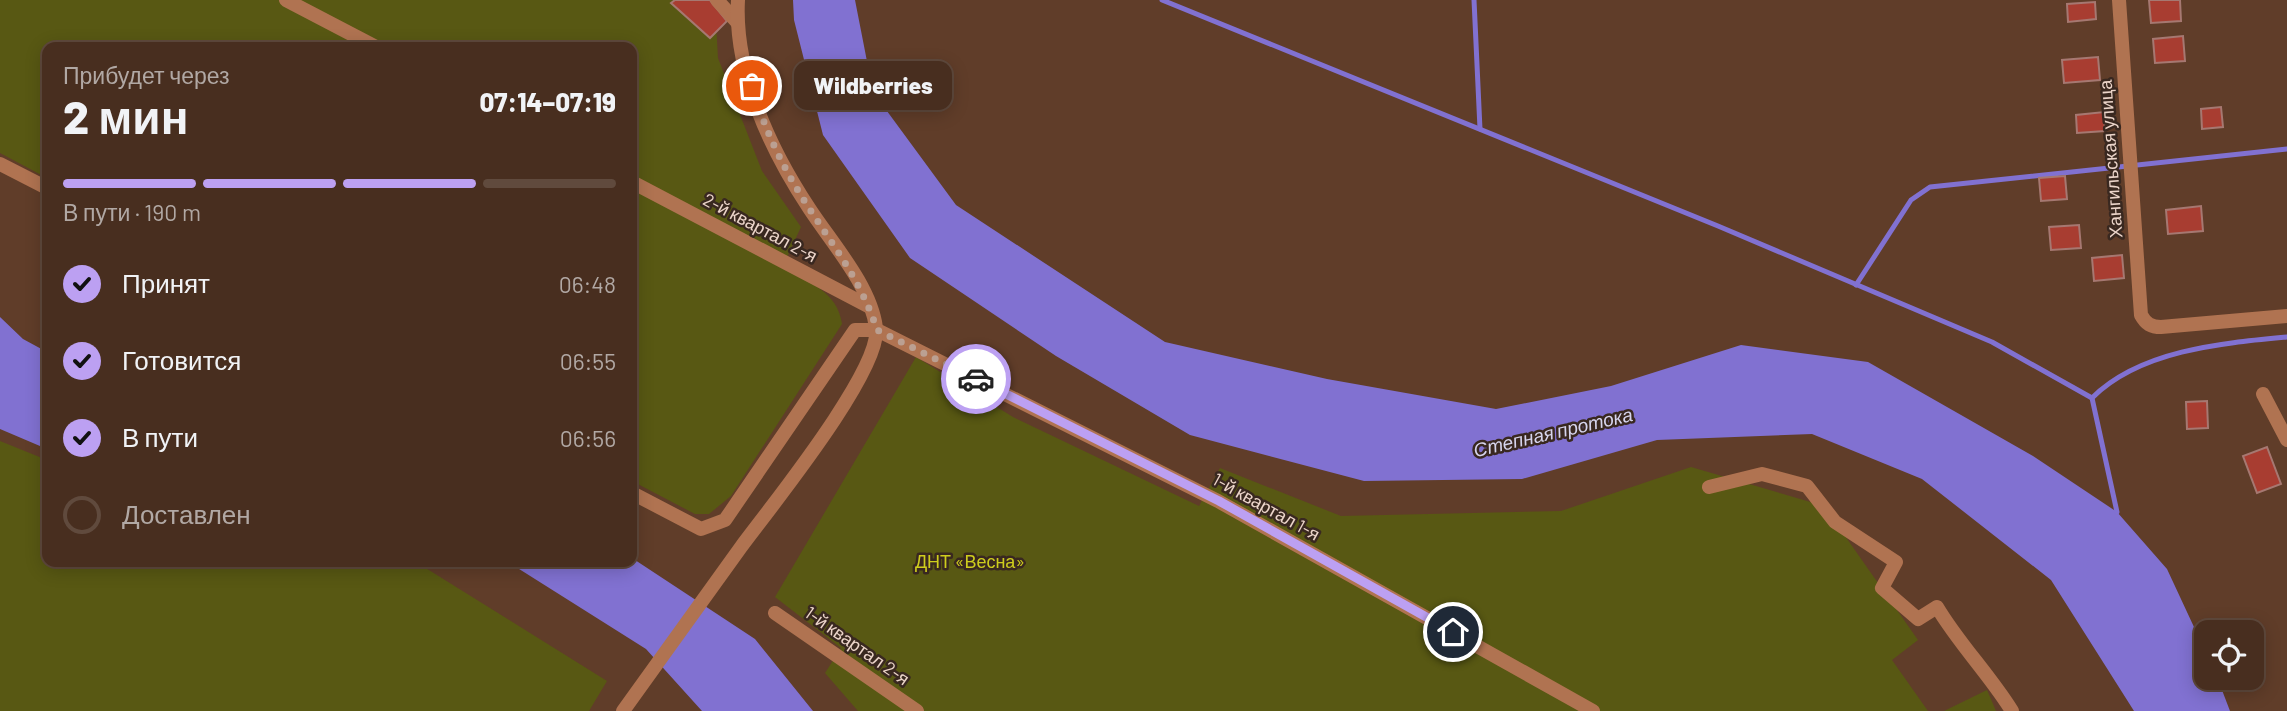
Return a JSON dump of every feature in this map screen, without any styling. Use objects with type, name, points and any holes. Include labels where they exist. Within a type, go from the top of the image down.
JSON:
[{"type":"street","points":[[286,0],[366,42]]},
{"type":"street","points":[[718,0],[737,22]]},
{"type":"street","points":[[623,711],[804,467],[868,362],[877,330],[870,307],[843,256],[809,208],[782,162],[757,106],[737,22],[738,0]]},
{"type":"street","name":"Хангильская улица","points":[[2119,0],[2141,315],[2152,327],[2287,316]]},
{"type":"street","points":[[0,164],[42,185]]},
{"type":"street","name":"2-й квартал 2-я","points":[[637,185],[870,307]]},
{"type":"street","points":[[637,496],[701,529],[725,520],[855,330],[877,330]]},
{"type":"street","name":"1-й квартал 1-я","points":[[877,330],[1219,501],[1593,711]]},
{"type":"street","points":[[2263,394],[2287,440]]},
{"type":"street","points":[[1709,487],[1762,474],[1807,486],[1835,522],[1896,562],[1882,588],[1918,619],[1937,607],[1959,643],[1991,677],[2012,711]]},
{"type":"street","name":"1-й квартал 2-я","points":[[775,613],[917,711]]},
{"type":"green space","points":[[0,0],[702,0],[716,23],[718,58],[762,171],[801,227],[782,268],[811,283],[828,296],[835,304],[842,324],[731,496],[709,514],[695,514],[637,484],[637,42],[42,42],[42,175],[0,153]]},
{"type":"green space","name":"ДНТ «Весна»","points":[[916,357],[1013,417],[1199,506],[1220,468],[1341,516],[1561,511],[1691,467],[1824,506],[1918,640],[1892,660],[1928,711],[858,711],[825,673],[841,648],[775,597]]},
{"type":"green space","points":[[0,441],[42,458],[42,567],[424,567],[607,681],[589,711],[0,711]]},
{"type":"green space","points":[[1987,690],[1996,711],[1944,711]]},
{"type":"water","name":"Степная протока","points":[[793,0],[855,0],[873,92],[956,205],[1165,342],[1327,379],[1496,409],[1611,386],[1741,345],[1868,362],[2033,456],[2117,512],[2167,569],[2194,627],[2194,690],[2222,690],[2230,711],[2134,711],[2051,580],[1922,479],[1812,434],[1657,440],[1522,479],[1364,481],[1190,435],[1056,356],[910,258],[823,135],[794,20]]},
{"type":"water","points":[[0,317],[23,339],[42,349],[42,447],[0,429]]},
{"type":"water","points":[[637,561],[755,639],[813,711],[702,711],[646,649],[516,567],[637,567]]},
{"type":"building","points":[[675,0],[710,0],[727,21],[710,38],[671,3]]},
{"type":"building","points":[[2149,0],[2180,0],[2181,21],[2151,23]]},
{"type":"building","points":[[2095,2],[2096,19],[2068,22],[2067,4]]},
{"type":"building","points":[[2183,36],[2185,61],[2155,63],[2153,39]]},
{"type":"building","points":[[2098,57],[2100,80],[2064,83],[2062,60]]},
{"type":"building","points":[[2221,107],[2223,127],[2202,129],[2201,109]]},
{"type":"building","points":[[2104,112],[2105,131],[2077,133],[2076,115]]},
{"type":"building","points":[[2065,176],[2067,199],[2041,201],[2039,178]]},
{"type":"building","points":[[2201,206],[2203,231],[2168,234],[2166,210]]},
{"type":"building","points":[[2079,225],[2081,248],[2051,250],[2049,227]]},
{"type":"building","points":[[2122,255],[2124,278],[2094,281],[2092,258]]},
{"type":"building","points":[[2207,401],[2208,428],[2187,429],[2186,402]]},
{"type":"building","points":[[2267,447],[2281,484],[2257,493],[2243,456]]},
{"type":"waterway","points":[[1162,0],[1718,226],[1992,342],[2092,398],[2117,512]]},
{"type":"waterway","points":[[1474,0],[1480,129]]},
{"type":"waterway","points":[[1856,285],[1911,200],[1930,187],[2287,149]]},
{"type":"waterway","points":[[2092,398],[2112,382],[2158,359],[2210,346],[2287,337]]},
{"type":"way so far","points":[[752,86],[757,106],[782,162],[809,208],[843,256],[870,307],[877,330],[976,379]]},
{"type":"place","name":"Wildberries","points":[[752,86]]},
{"type":"route","points":[[976,379],[1219,501],[1453,632]]}]
